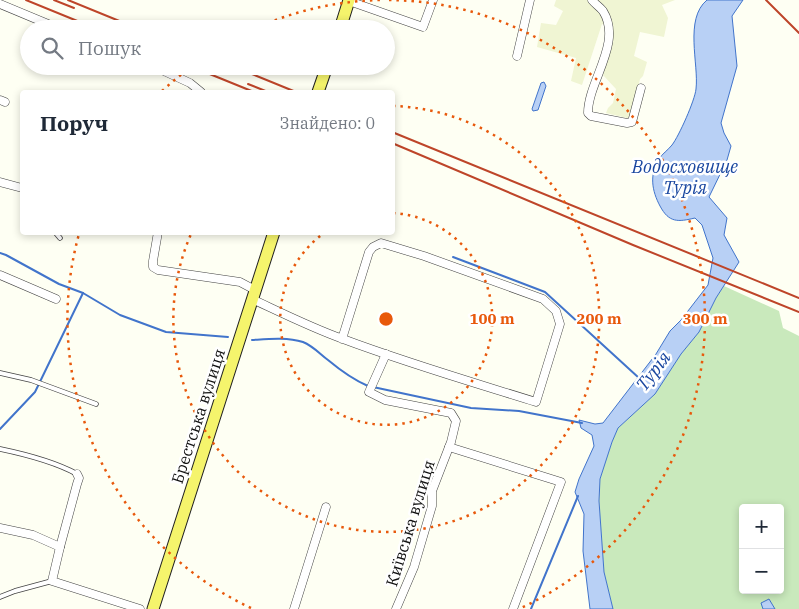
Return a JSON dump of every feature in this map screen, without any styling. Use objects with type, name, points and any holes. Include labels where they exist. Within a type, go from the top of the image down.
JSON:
[{"type":"main road","points":[[343,20],[349,0]]},
{"type":"main road","points":[[319,90],[324,75]]},
{"type":"main road","name":"Брестська вулиця","points":[[153,609],[273,235]]},
{"type":"street","points":[[349,0],[423,27],[433,0]]},
{"type":"street","points":[[517,56],[530,0]]},
{"type":"street","points":[[592,0],[603,12],[607,22],[608,36],[605,59],[592,89],[588,113],[591,116],[632,122],[641,88]]},
{"type":"street","points":[[0,4],[38,20]]},
{"type":"street","points":[[173,75],[190,83],[199,90]]},
{"type":"street","points":[[0,182],[20,187]]},
{"type":"street","points":[[157,235],[152,261],[153,267],[158,270],[240,282],[254,294],[292,318],[342,339],[536,402],[560,324],[556,312],[543,299],[395,246],[381,243],[368,252],[342,339]]},
{"type":"street","points":[[0,275],[56,299]]},
{"type":"street","name":"Київська вулиця","points":[[386,354],[369,391],[373,395],[385,400],[451,413],[456,421],[449,447],[432,491],[432,506],[414,567],[396,609]]},
{"type":"street","points":[[449,447],[562,482],[513,609]]},
{"type":"street","points":[[77,474],[77,484],[52,581],[140,609]]},
{"type":"street","points":[[294,609],[326,506]]},
{"type":"street","points":[[0,528],[33,535],[60,546]]},
{"type":"lane","points":[[0,373],[43,384],[96,404]]},
{"type":"lane","points":[[0,449],[77,474]]},
{"type":"lane","points":[[0,597],[52,581]]},
{"type":"green space","points":[[556,0],[675,0],[662,5],[668,18],[664,37],[640,32],[634,56],[647,62],[643,76],[640,79],[631,119],[606,113],[613,103],[616,89],[603,75],[612,39],[611,27],[602,24],[582,85],[571,81],[576,58],[537,47],[541,23],[556,25],[563,11],[554,6]]},
{"type":"green space","points":[[724,286],[779,311],[783,328],[799,336],[799,609],[613,609],[604,572],[599,501],[600,479],[618,428],[655,394],[681,354],[699,332]]},
{"type":"water","name":"Водосховище Турія","points":[[707,0],[743,0],[732,16],[737,66],[721,123],[731,146],[727,160],[709,197],[727,218],[724,235],[739,262],[716,298],[699,332],[681,354],[655,394],[618,428],[600,479],[599,501],[604,572],[613,609],[590,609],[583,551],[584,514],[575,492],[594,446],[592,435],[581,428],[579,420],[595,424],[603,423],[656,354],[670,331],[708,285],[713,258],[702,225],[695,218],[674,220],[667,216],[657,200],[653,183],[656,165],[660,157],[675,140],[693,101],[696,89],[694,30],[700,8]]},
{"type":"water","points":[[544,82],[546,86],[538,110],[533,111],[532,109],[541,83]]},
{"type":"water","points":[[769,599],[775,609],[763,609],[761,603]]},
{"type":"waterway","points":[[0,253],[59,284],[83,293],[120,315],[166,332],[228,337]]},
{"type":"waterway","name":"Турія","points":[[453,257],[545,292],[639,378]]},
{"type":"waterway","points":[[0,429],[35,392],[83,293]]},
{"type":"waterway","points":[[252,340],[284,339],[303,342],[347,374],[368,386]]},
{"type":"waterway","points":[[373,387],[471,408],[519,411],[582,423]]},
{"type":"waterway","points":[[531,609],[578,496]]},
{"type":"railway","points":[[26,0],[75,20]]},
{"type":"railway","points":[[54,0],[74,8]]},
{"type":"railway","points":[[68,0],[117,20]]},
{"type":"railway","points":[[766,0],[799,33]]},
{"type":"railway","points":[[212,75],[249,90]]},
{"type":"railway","points":[[254,75],[291,90]]},
{"type":"railway","points":[[248,84],[263,90]]},
{"type":"railway","points":[[395,133],[799,298]]},
{"type":"railway","points":[[395,144],[633,245],[799,312]]}]
